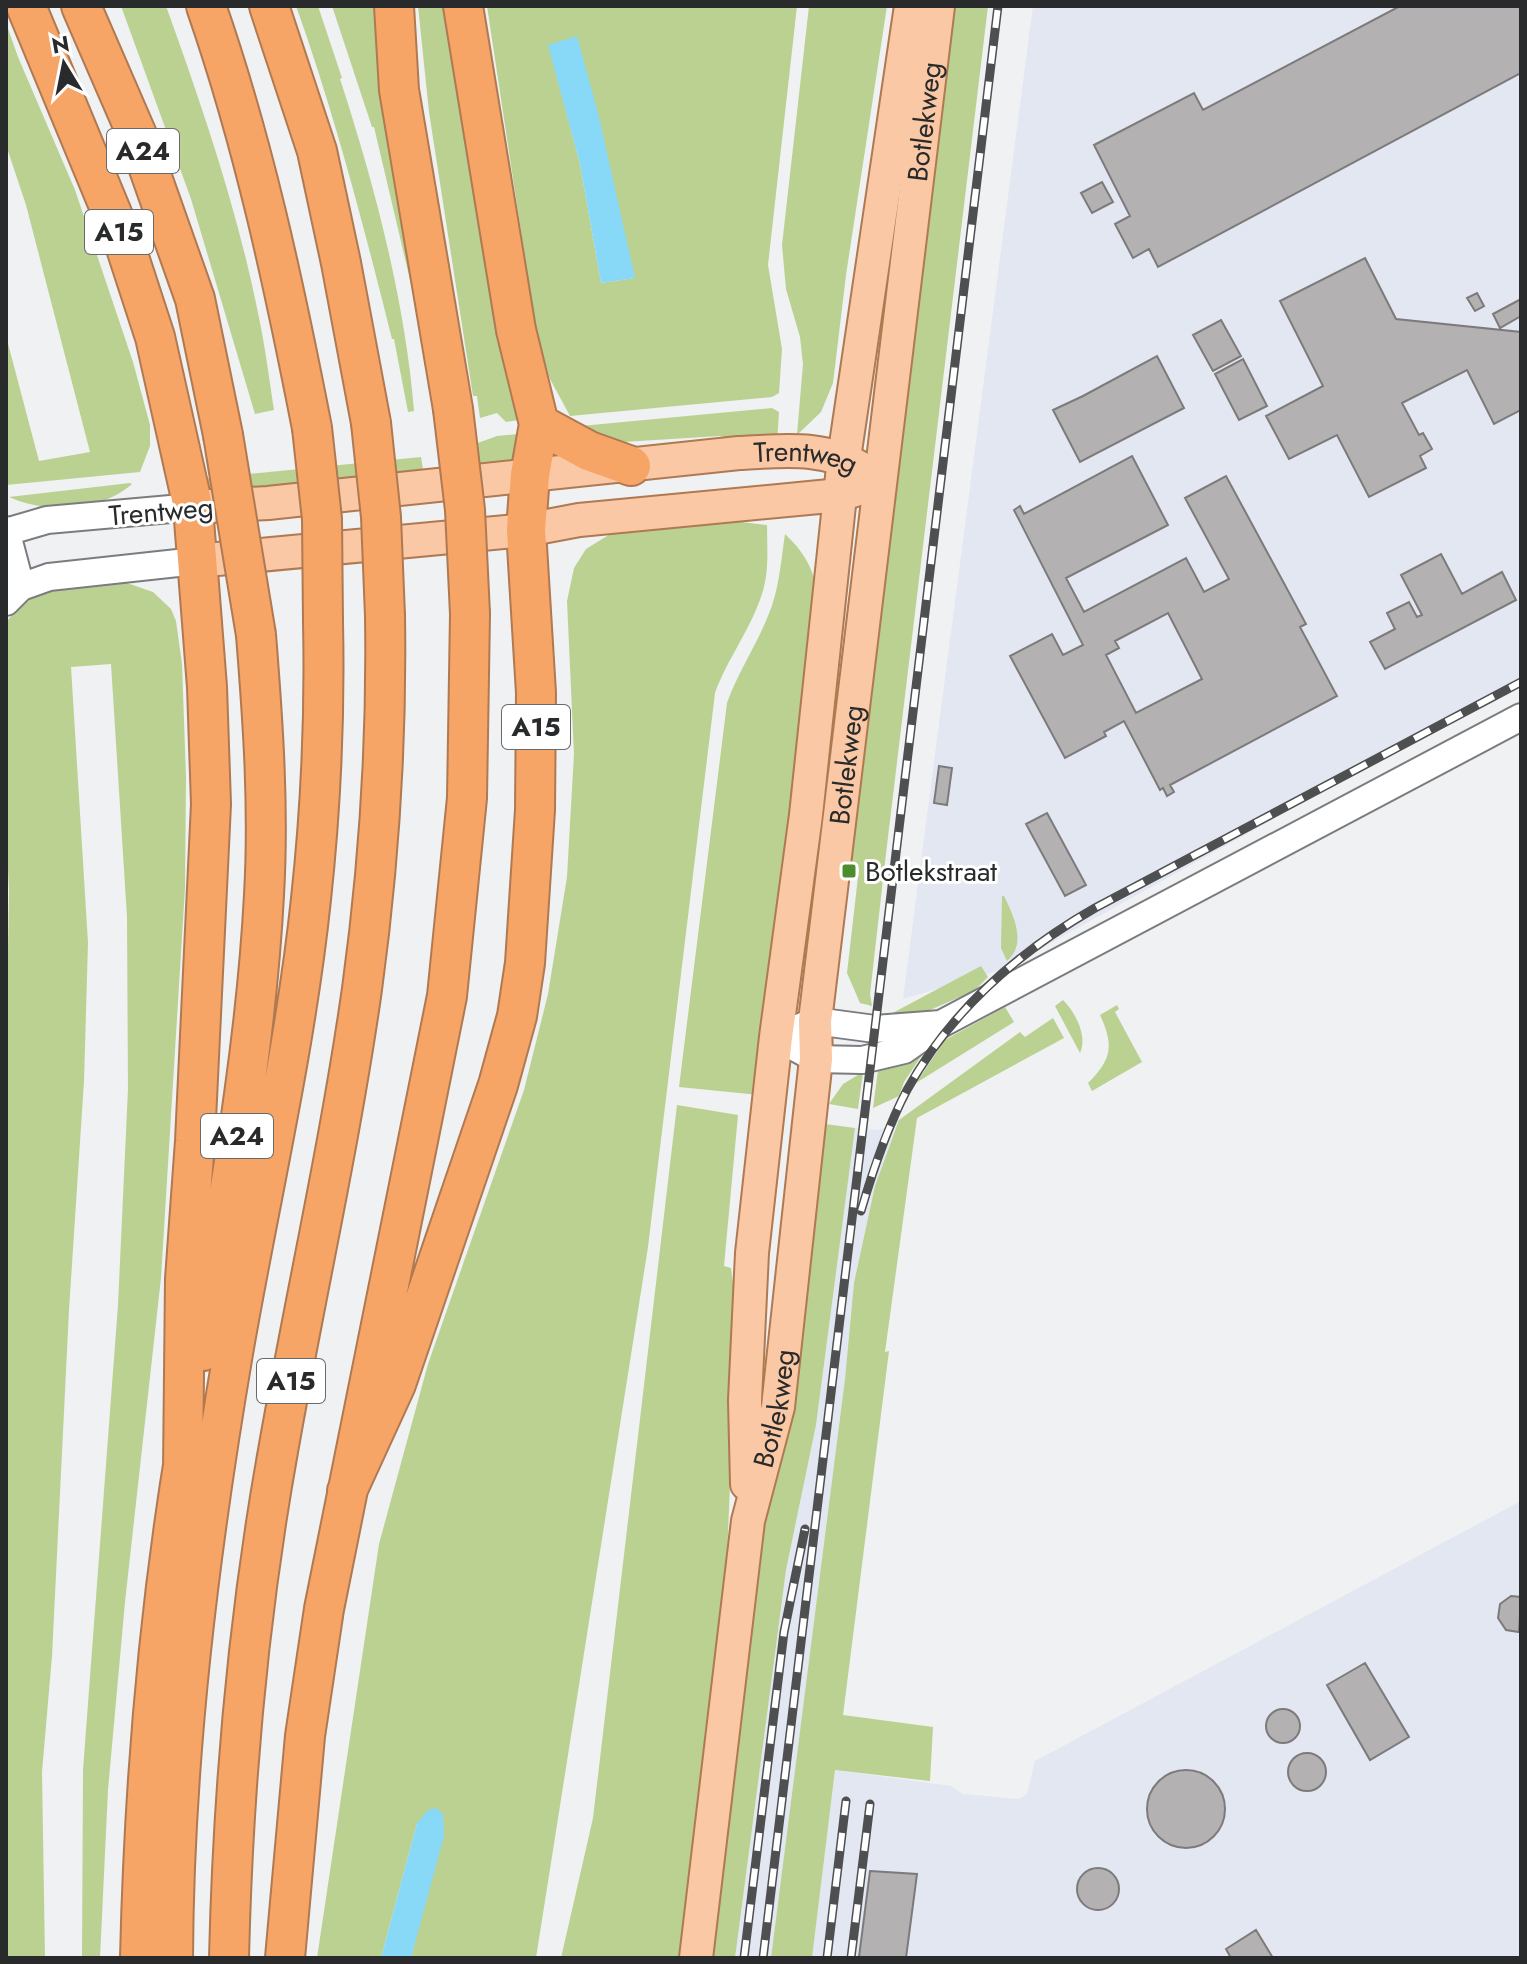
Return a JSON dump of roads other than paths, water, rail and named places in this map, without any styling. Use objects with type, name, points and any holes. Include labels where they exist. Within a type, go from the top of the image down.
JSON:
[{"type":"highway","name":"A15","points":[[26,6],[125,245],[155,337],[193,507],[207,687],[211,804],[195,1141],[185,1279],[183,1470],[150,1739],[140,1958]]},
{"type":"highway","name":"A24","points":[[81,6],[137,135],[195,299],[223,435],[256,635],[267,799],[262,930],[243,1096],[183,1470]]},
{"type":"highway","name":"A15","points":[[173,1958],[178,1804],[187,1688],[205,1534],[234,1350],[290,1045],[311,903],[321,774],[322,519],[312,428],[281,273],[252,153],[206,6]]},
{"type":"highway","name":"A15","points":[[229,1958],[239,1755],[258,1580],[278,1452],[362,992],[382,806],[387,699],[381,517],[371,423],[317,151],[269,6]]},
{"type":"highway","name":"A15","points":[[285,1958],[305,1736],[324,1609],[447,996],[467,798],[470,614],[465,510],[453,409],[399,90],[394,6]]},
{"type":"highway","name":"A15","points":[[347,1491],[396,1384],[498,1085],[521,996],[535,781],[536,693],[526,530],[530,475],[539,424],[516,330],[463,6]]},
{"type":"highway","points":[[539,424],[589,451],[631,466]]},
{"type":"main road","name":"Botlekweg","points":[[748,1521],[745,1400],[752,1253],[776,1037],[806,815],[844,458],[911,6]]},
{"type":"main road","name":"Botlekweg","points":[[696,1958],[748,1521],[778,1407],[816,1059],[815,1021],[938,6]]},
{"type":"main road","name":"Trentweg","points":[[193,507],[268,503],[787,450],[844,458],[880,481]]},
{"type":"main road","name":"Trentweg","points":[[196,561],[526,530],[579,520],[840,495],[880,481]]},
{"type":"street","name":"Trentweg","points":[[6,532],[47,520],[193,507]]},
{"type":"street","points":[[6,532],[11,587]]},
{"type":"street","name":"Trentweg","points":[[11,587],[49,577],[196,561]]},
{"type":"street","points":[[776,1037],[816,1059],[862,1060],[904,1050],[941,1024],[1521,717]]},
{"type":"street","points":[[776,1037],[815,1021],[875,1029],[941,1024]]},
{"type":"water","points":[[577,36],[599,117],[635,278],[601,283],[580,164],[548,45]]},
{"type":"water","points":[[436,1808],[443,1814],[444,1836],[411,1958],[381,1958],[417,1823],[428,1810]]},
{"type":"railway","points":[[763,1958],[998,6]]},
{"type":"railway","points":[[861,1211],[893,1119],[924,1062],[965,1010],[1013,964],[1095,908],[1521,682]]},
{"type":"railway","points":[[744,1958],[784,1632],[805,1529]]},
{"type":"railway","points":[[827,1958],[846,1801]]},
{"type":"railway","points":[[851,1958],[870,1804]]},
{"type":"place","name":"Botlekstraat","points":[[849,871]]}]
